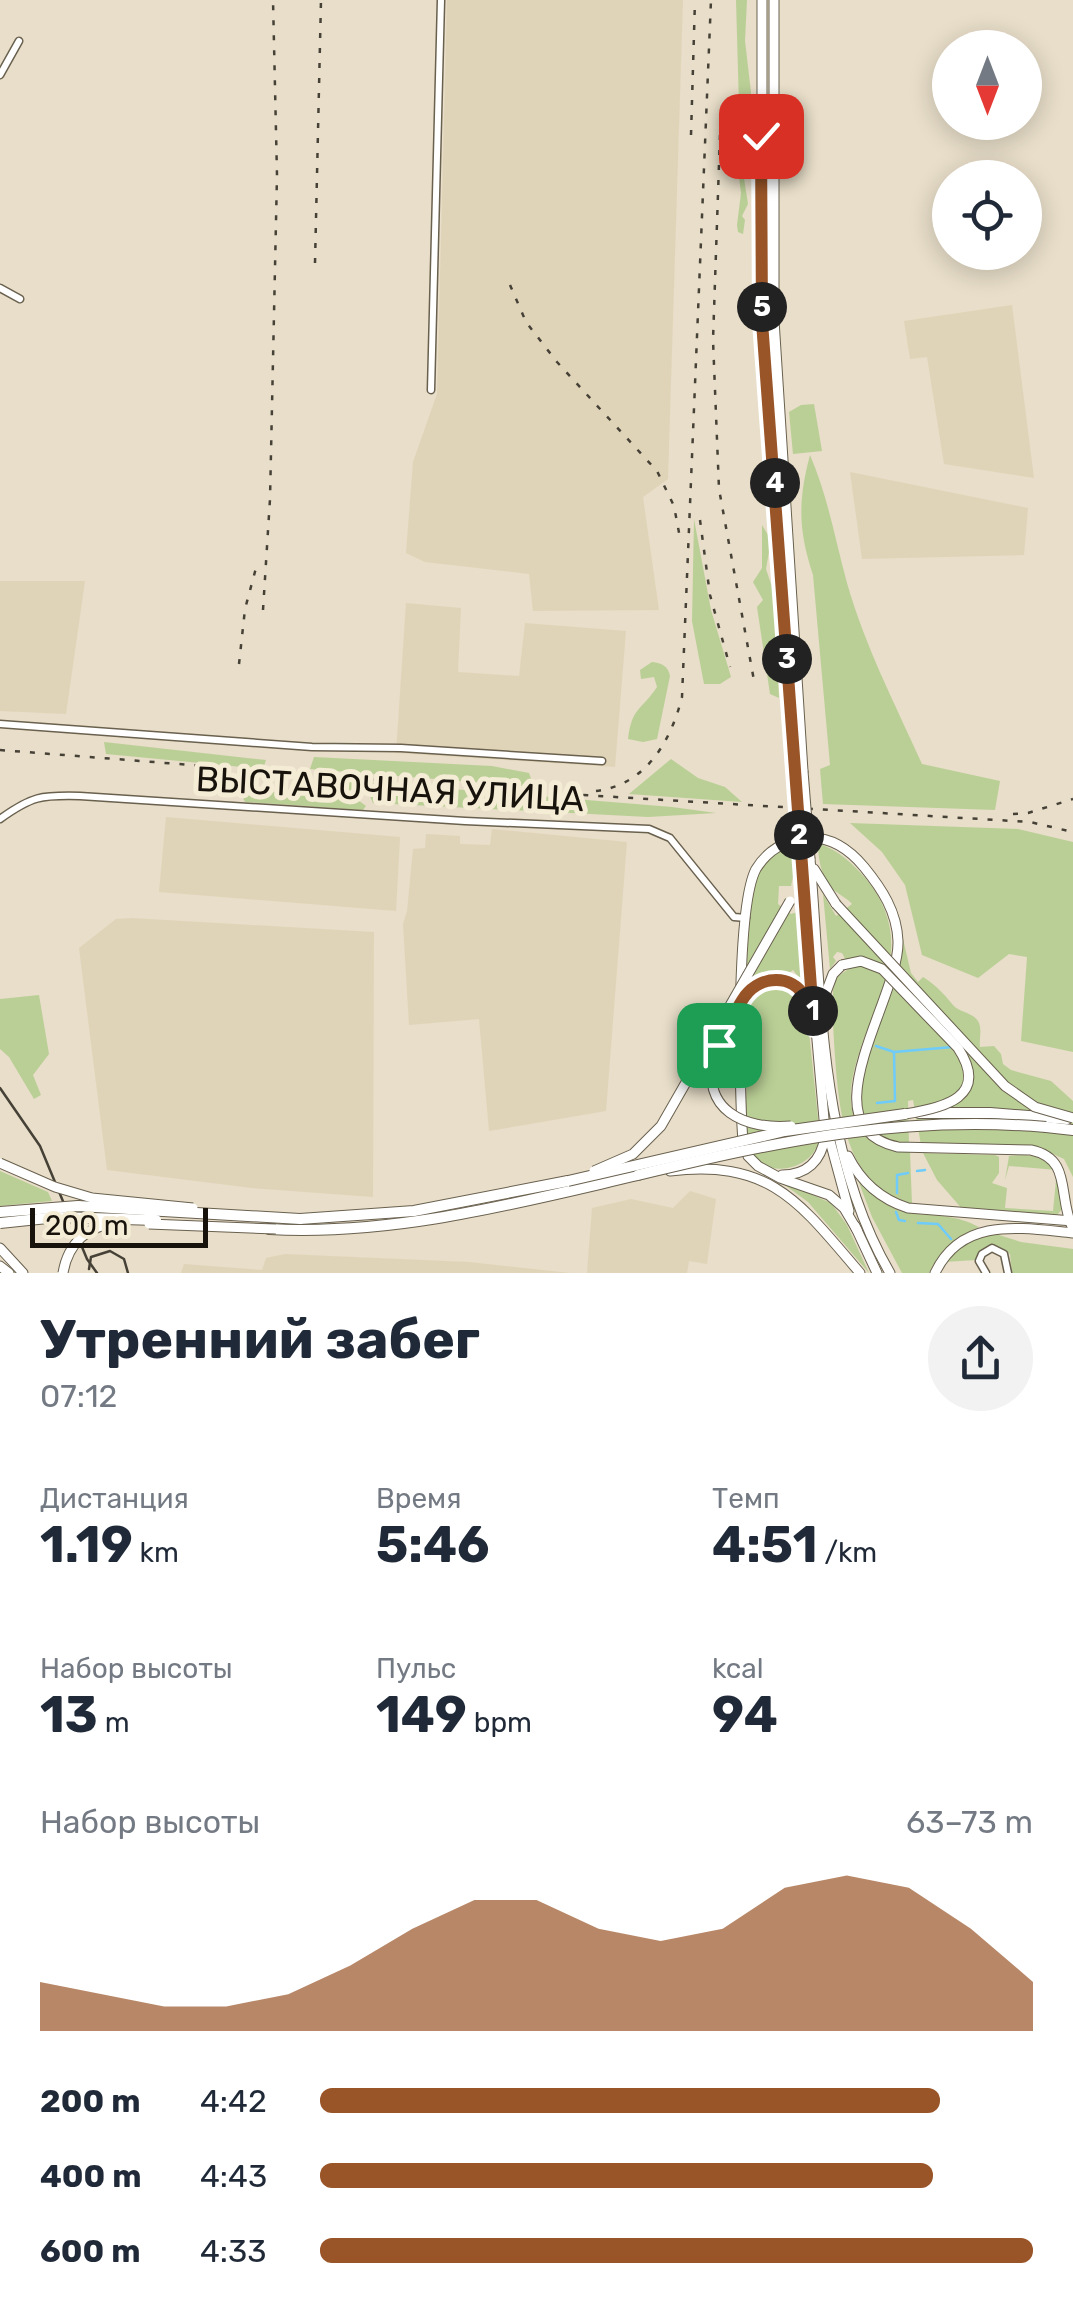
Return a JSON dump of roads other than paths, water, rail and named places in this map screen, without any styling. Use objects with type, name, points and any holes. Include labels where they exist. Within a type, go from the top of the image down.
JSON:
[{"type":"highway","points":[[0,1212],[90,1206],[300,1219],[366,1217],[428,1210],[568,1181],[826,1121],[905,1114],[990,1113],[1073,1119]]},
{"type":"highway","points":[[0,1223],[99,1216],[276,1229],[354,1228],[444,1217],[797,1138],[871,1128],[987,1123],[1073,1130]]},
{"type":"main road","points":[[762,0],[760,260],[806,858],[838,1136],[866,1226],[890,1273]]},
{"type":"main road","points":[[774,0],[772,276],[799,771]]},
{"type":"main road","points":[[761,78],[773,78]]},
{"type":"main road","points":[[768,403],[780,402]]},
{"type":"main road","points":[[857,1230],[844,1208],[828,1195],[752,1161],[742,1141],[742,962],[746,918],[755,871],[774,849],[792,840],[810,838],[836,843],[852,854],[887,898],[898,940],[896,968],[857,1082],[857,1107],[864,1128],[880,1142],[898,1147],[1044,1153],[1062,1164],[1069,1176],[1072,1220]]},
{"type":"main road","points":[[568,1181],[623,1160],[655,1134],[790,902],[806,858]]},
{"type":"main road","points":[[806,858],[836,904],[1014,1095],[1044,1111],[1073,1119]]},
{"type":"main road","points":[[806,858],[814,1028],[826,1121],[838,1178],[877,1273]]},
{"type":"main road","points":[[823,1008],[830,980],[842,965],[861,961],[882,969],[958,1048],[966,1063],[968,1082],[957,1100],[939,1109],[905,1114]]},
{"type":"main road","points":[[814,1028],[806,998],[792,984],[767,980],[755,986],[744,997],[716,1051],[714,1089],[729,1112],[751,1125],[776,1128],[826,1121]]},
{"type":"main road","points":[[771,1172],[797,1174],[810,1166],[823,1148],[826,1121]]},
{"type":"main road","points":[[838,1136],[863,1181],[898,1206],[926,1212],[1053,1219],[1065,1215],[1072,1220]]},
{"type":"main road","points":[[0,1163],[55,1188],[92,1198],[300,1219]]},
{"type":"main road","points":[[638,1176],[710,1168],[745,1173],[781,1190],[860,1273]]},
{"type":"main road","points":[[935,1273],[956,1244],[984,1230],[1053,1231],[1072,1220]]},
{"type":"main road","points":[[63,1273],[68,1253],[76,1242],[104,1224],[276,1229]]},
{"type":"main road","points":[[0,1248],[23,1273]]},
{"type":"main road","points":[[0,1266],[9,1273]]},
{"type":"street","points":[[430,390],[441,0]]},
{"type":"street","points":[[0,75],[19,40]]},
{"type":"street","points":[[0,288],[20,300]]},
{"type":"street","points":[[0,724],[312,747],[401,748],[602,761]]},
{"type":"street","name":"ВЫСТАВОЧНАЯ УЛИЦА","points":[[0,819],[25,801],[52,796],[649,829],[670,838],[734,916],[746,918]]},
{"type":"street","points":[[986,1273],[980,1260],[992,1248],[1007,1259],[1008,1273]]},
{"type":"waterway","points":[[876,1046],[894,1052],[953,1047]]},
{"type":"waterway","points":[[877,1103],[895,1101],[894,1052]]},
{"type":"waterway","points":[[917,1171],[925,1170]]},
{"type":"waterway","points":[[897,1193],[897,1175],[908,1173]]},
{"type":"waterway","points":[[896,1212],[899,1220],[905,1221]]},
{"type":"waterway","points":[[918,1223],[938,1224],[951,1239]]},
{"type":"tram line","points":[[0,1088],[40,1146],[87,1259],[97,1273]]},
{"type":"tram line","points":[[89,1269],[91,1257],[110,1251],[124,1259],[128,1273]]},
{"type":"railway","points":[[263,610],[270,499],[277,175],[273,0]]},
{"type":"railway","points":[[315,263],[321,0]]},
{"type":"railway","points":[[691,135],[695,0]]},
{"type":"railway","points":[[596,791],[629,780],[654,758],[671,729],[682,697],[711,0]]},
{"type":"railway","points":[[720,135],[713,340],[719,489],[755,686]]},
{"type":"railway","points":[[510,285],[526,322],[557,362],[657,471],[674,506],[680,538]]},
{"type":"railway","points":[[700,520],[710,595],[730,667]]},
{"type":"railway","points":[[239,664],[245,609],[256,568]]},
{"type":"railway","points":[[0,750],[549,793],[1030,822],[1073,832]]},
{"type":"railway","points":[[1013,814],[1073,799]]}]
